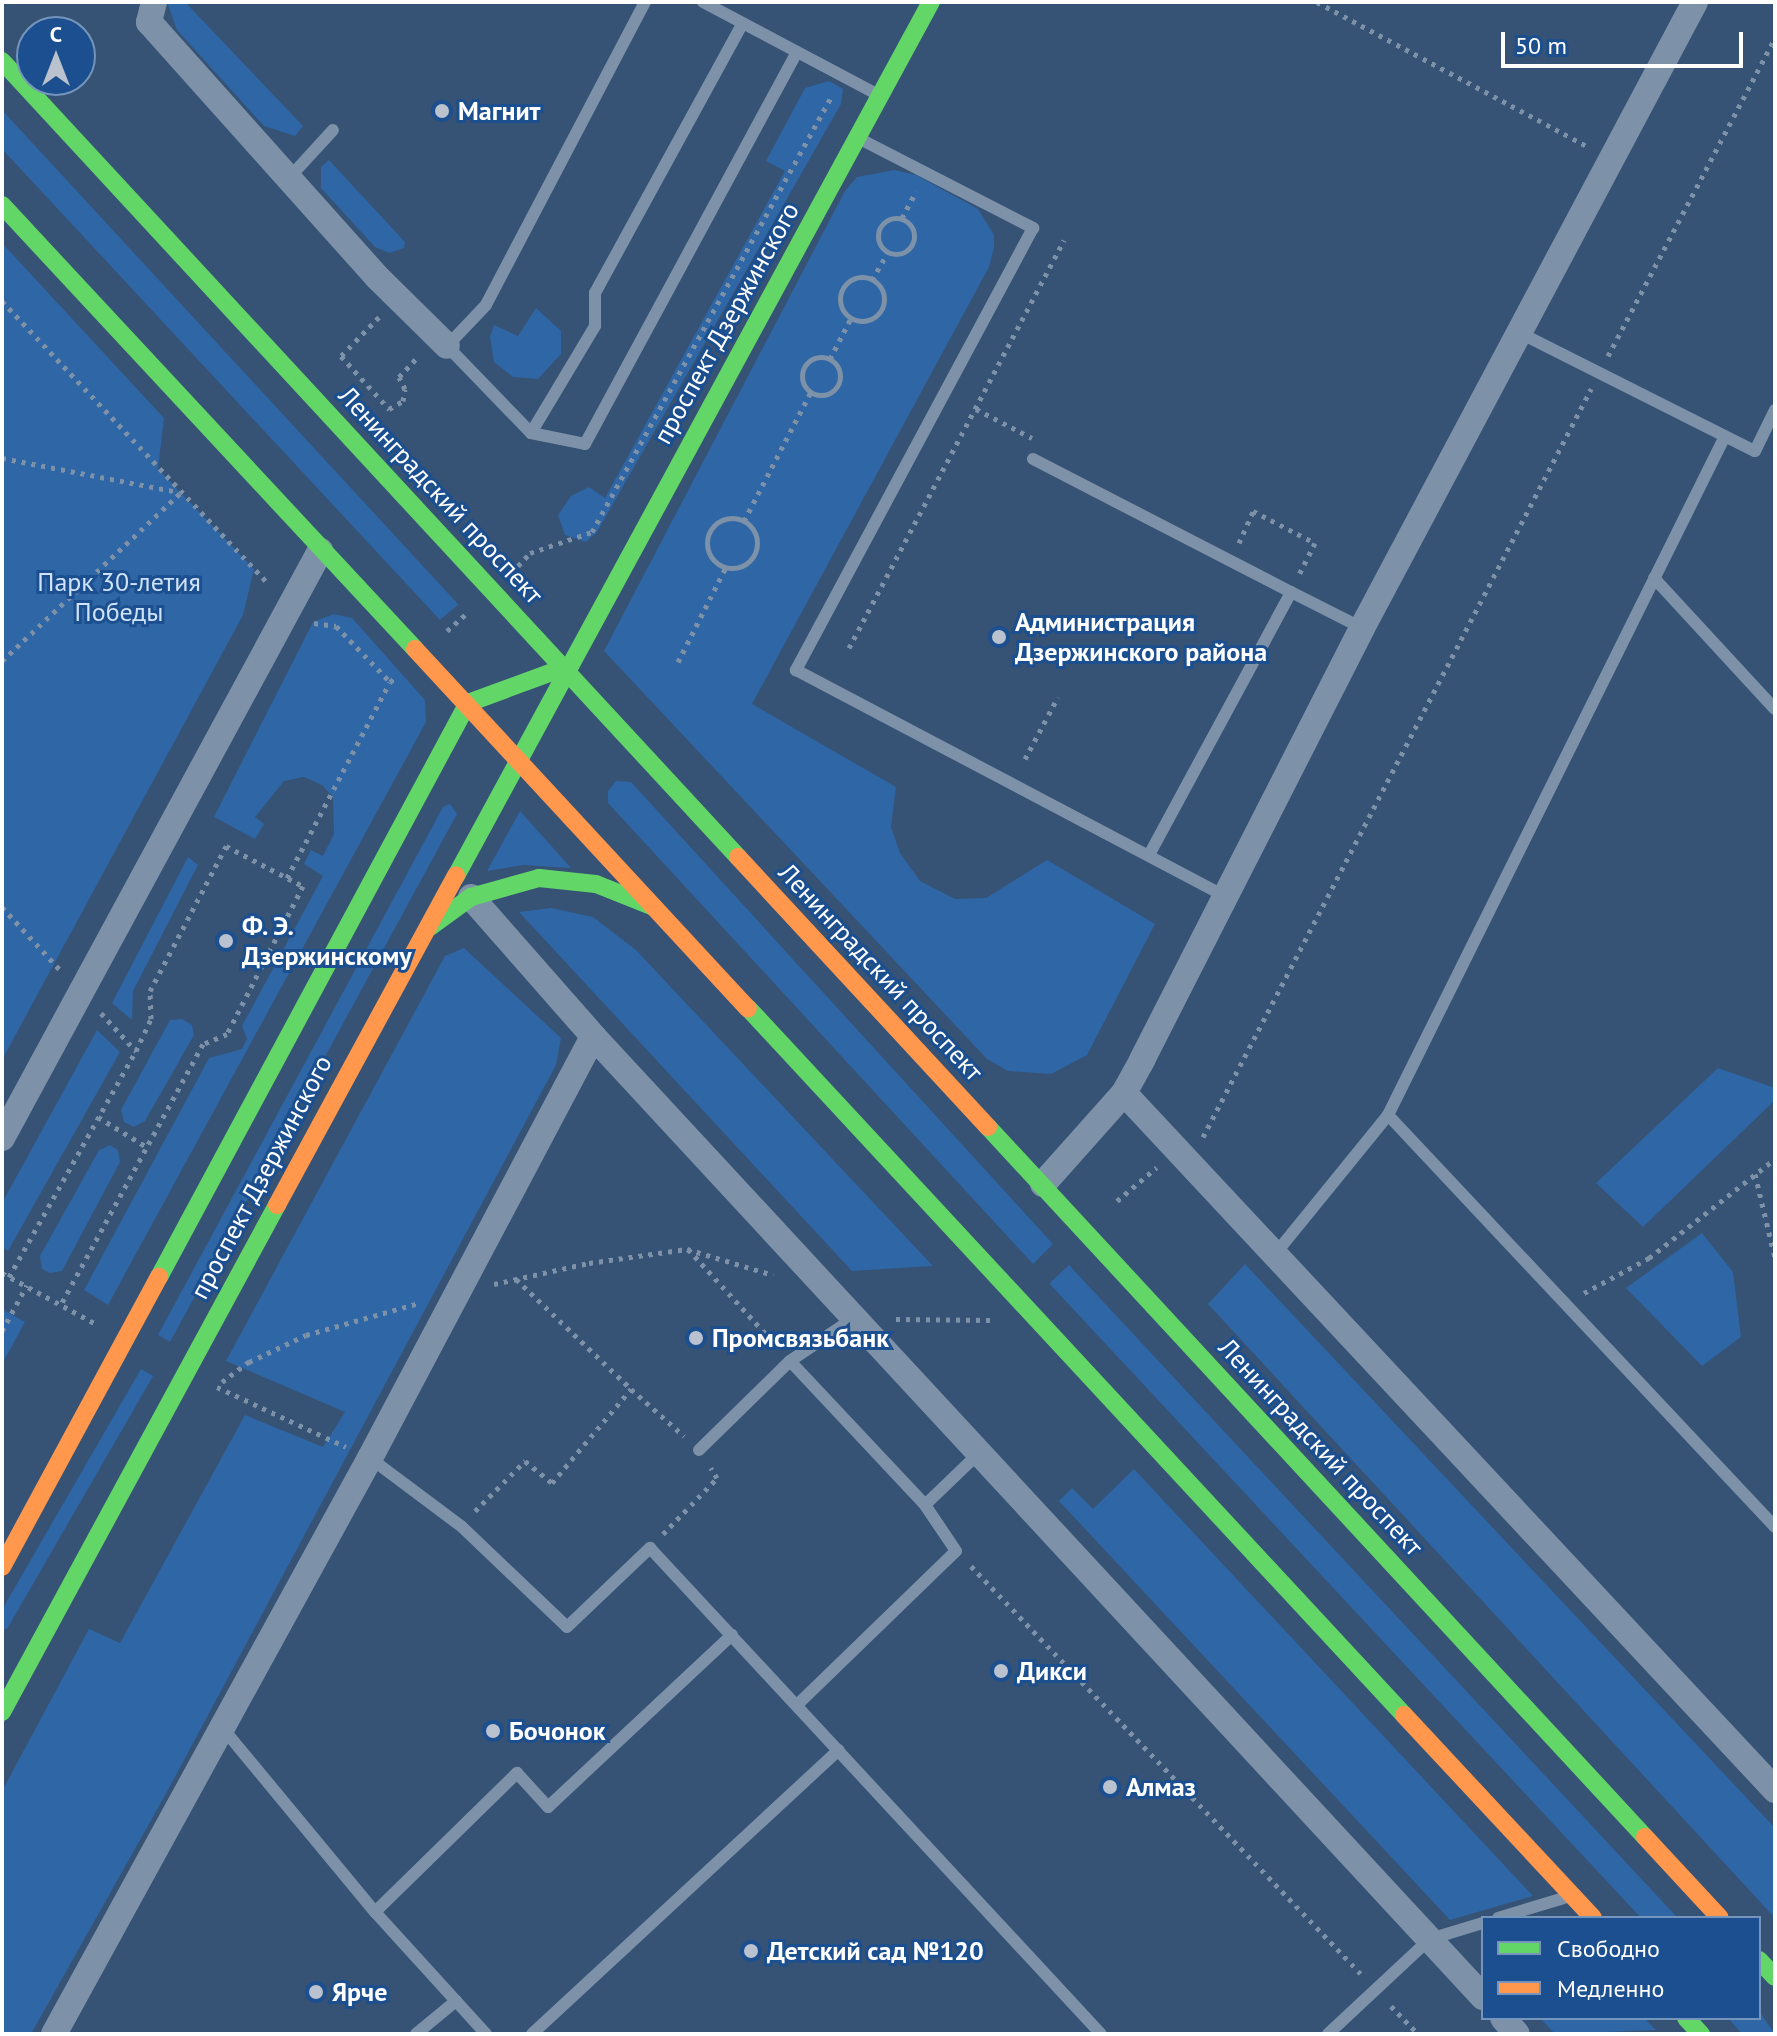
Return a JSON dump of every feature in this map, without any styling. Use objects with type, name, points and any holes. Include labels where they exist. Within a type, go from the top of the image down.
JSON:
[{"type":"main road","name":"проспект Дзержинского","points":[[2,1712],[517,757],[931,2]]},
{"type":"main road","name":"Ленинградский проспект","points":[[2,61],[566,667],[1718,1916]]},
{"type":"main road","points":[[2,205],[320,551],[468,703],[1591,1916]]},
{"type":"main road","points":[[468,703],[566,667]]},
{"type":"main road","name":"проспект Дзержинского","points":[[2,1567],[468,703]]},
{"type":"main road","points":[[423,933],[471,897],[539,878],[596,884],[655,907]]},
{"type":"main road","points":[[1761,1962],[1775,1977]]},
{"type":"main road","points":[[1679,2021],[1701,2034]]},
{"type":"street","points":[[154,2],[149,22],[289,178],[435,349]]},
{"type":"street","points":[[1043,1184],[1124,1093],[1362,628],[1695,2]]},
{"type":"street","points":[[2,1138],[320,551]]},
{"type":"street","points":[[471,897],[593,1036],[1481,1995]]},
{"type":"street","points":[[54,2034],[370,1458],[593,1036]]},
{"type":"street","points":[[1124,1093],[1775,1790]]},
{"type":"lane","points":[[645,2],[486,305],[435,349],[531,433],[585,444],[796,54]]},
{"type":"lane","points":[[703,2],[741,26],[880,96]]},
{"type":"lane","points":[[531,433],[595,326],[595,293],[741,26]]},
{"type":"lane","points":[[289,178],[333,130]]},
{"type":"lane","points":[[857,137],[1033,228],[796,670],[1225,896]]},
{"type":"lane","points":[[1518,332],[1755,451],[1775,410]]},
{"type":"lane","points":[[1276,1253],[1388,1115],[1724,438]]},
{"type":"lane","points":[[1033,459],[1362,628]]},
{"type":"lane","points":[[1654,578],[1775,709]]},
{"type":"lane","points":[[1149,855],[1291,592]]},
{"type":"lane","points":[[1388,1115],[1775,1527]]},
{"type":"lane","points":[[699,1450],[790,1361],[854,1318]]},
{"type":"lane","points":[[790,1361],[925,1505],[956,1551],[797,1705]]},
{"type":"lane","points":[[925,1505],[979,1453]]},
{"type":"lane","points":[[370,1458],[461,1526],[567,1627],[650,1548],[1101,2034]]},
{"type":"lane","points":[[375,1912],[517,1773],[548,1807],[732,1635]]},
{"type":"lane","points":[[221,1725],[375,1912],[486,2034]]},
{"type":"lane","points":[[532,2034],[839,1750]]},
{"type":"lane","points":[[1504,1916],[1572,1895]]},
{"type":"lane","points":[[1328,2034],[1430,1939],[1481,1924]]},
{"type":"lane","points":[[416,2034],[456,2001]]},
{"type":"path","points":[[1317,2],[1610,160]]},
{"type":"path","points":[[1198,1148],[1775,38]]},
{"type":"path","points":[[530,553],[592,532],[842,76]]},
{"type":"path","points":[[902,219],[926,173]]},
{"type":"path","points":[[888,252],[879,231],[885,221],[902,219]]},
{"type":"path","points":[[888,252],[905,252],[913,243],[913,232],[902,219]]},
{"type":"path","points":[[849,648],[1064,240]]},
{"type":"path","points":[[872,280],[888,252]]},
{"type":"path","points":[[851,280],[872,280],[884,296],[881,310],[871,319],[851,318],[841,306],[841,291],[851,280]]},
{"type":"path","points":[[2,301],[180,493],[270,584]]},
{"type":"path","points":[[379,318],[341,356],[389,409],[403,401],[405,389],[399,377],[435,349]]},
{"type":"path","points":[[830,359],[851,318]]},
{"type":"path","points":[[817,357],[830,359],[838,367],[838,385],[823,395],[811,392],[802,375],[806,363],[817,357]]},
{"type":"path","points":[[744,521],[811,392]]},
{"type":"path","points":[[976,409],[1045,445]]},
{"type":"path","points":[[2,458],[180,493]]},
{"type":"path","points":[[2,661],[180,493]]},
{"type":"path","points":[[1224,538],[1238,545],[1253,511],[1315,543],[1291,592]]},
{"type":"path","points":[[727,518],[744,521],[757,539],[754,555],[742,565],[726,567],[713,558],[709,534],[727,518]]},
{"type":"path","points":[[678,662],[726,567]]},
{"type":"path","points":[[287,878],[390,682]]},
{"type":"path","points":[[1025,759],[1058,697]]},
{"type":"path","points":[[60,1306],[203,1044],[227,1034],[303,886],[226,846],[150,991],[151,1019],[98,1117],[5,1275],[27,1285],[60,1306],[97,1325]]},
{"type":"path","points":[[98,1117],[147,1147]]},
{"type":"path","points":[[1565,1303],[1649,1258],[1775,1159]]},
{"type":"path","points":[[1755,1173],[1775,1258]]},
{"type":"path","points":[[370,1458],[215,1386],[249,1362],[306,1335],[516,1279],[687,1249],[776,1276]]},
{"type":"path","points":[[687,1249],[790,1361]]},
{"type":"path","points":[[516,1279],[699,1450],[717,1478],[650,1548]]},
{"type":"path","points":[[2,1331],[27,1285]]},
{"type":"path","points":[[854,1318],[995,1320]]},
{"type":"path","points":[[461,1526],[525,1461],[552,1483],[631,1389]]},
{"type":"path","points":[[956,1551],[1418,2034]]},
{"type":"green space","points":[[167,2],[185,2],[303,126],[295,136],[264,126],[177,30]]},
{"type":"green space","points":[[829,81],[843,89],[841,104],[597,532],[586,542],[565,535],[558,515],[571,496],[589,487],[605,498],[785,171],[766,161],[805,88]]},
{"type":"green space","points":[[2,110],[458,605],[440,620],[2,149]]},
{"type":"green space","points":[[329,160],[405,242],[404,248],[389,253],[375,247],[321,188],[321,167]]},
{"type":"green space","points":[[894,170],[916,175],[978,209],[994,235],[989,267],[752,704],[896,787],[891,827],[900,853],[920,881],[955,899],[986,898],[1047,860],[1155,924],[1087,1055],[1051,1074],[1008,1071],[987,1059],[604,651],[845,191],[857,177]]},
{"type":"green space","name":"Парк 30-летия Победы","points":[[2,243],[164,418],[158,469],[254,569],[243,615],[2,1060]]},
{"type":"green space","points":[[536,308],[561,331],[561,354],[538,379],[513,377],[494,362],[490,337],[494,325],[518,336]]},
{"type":"green space","points":[[334,614],[352,618],[425,700],[426,722],[108,1305],[84,1290],[209,1058],[242,1049],[247,1039],[242,1026],[323,876],[304,864],[311,850],[323,856],[334,834],[333,797],[322,785],[304,777],[284,781],[255,817],[264,824],[255,839],[214,817],[313,622]]},
{"type":"green space","points":[[616,781],[631,782],[1053,1244],[1033,1264],[608,803],[608,791]]},
{"type":"green space","points":[[450,804],[457,814],[170,1342],[158,1335],[443,807]]},
{"type":"green space","points":[[520,811],[571,868],[523,865],[487,871]]},
{"type":"green space","points":[[188,857],[198,865],[133,991],[132,1020],[112,1003]]},
{"type":"green space","points":[[551,908],[593,917],[636,950],[933,1266],[852,1271],[519,912]]},
{"type":"green space","points":[[464,948],[561,1038],[556,1065],[168,1790],[31,2034],[2,2034],[2,1791],[89,1629],[120,1643],[245,1415],[323,1447],[345,1412],[226,1361],[445,956]]},
{"type":"green space","points":[[182,1019],[192,1025],[194,1035],[145,1121],[134,1127],[124,1122],[121,1110],[170,1020]]},
{"type":"green space","points":[[97,1030],[120,1052],[8,1251],[2,1247],[2,1203]]},
{"type":"green space","points":[[1718,1068],[1775,1088],[1775,1100],[1643,1227],[1596,1183]]},
{"type":"green space","points":[[110,1145],[118,1150],[120,1162],[62,1271],[50,1273],[42,1269],[40,1256],[99,1150]]},
{"type":"green space","points":[[1702,1233],[1733,1272],[1741,1337],[1702,1366],[1626,1288]]},
{"type":"green space","points":[[1245,1264],[1775,1828],[1775,1918],[1208,1304]]},
{"type":"green space","points":[[1069,1265],[1676,1916],[1639,1916],[1049,1283]]},
{"type":"green space","points":[[2,1309],[25,1322],[2,1364]]},
{"type":"green space","points":[[141,1369],[153,1376],[7,1630],[2,1627],[2,1610]]},
{"type":"green space","points":[[1134,1469],[1533,1896],[1450,1920],[1059,1501],[1072,1488],[1093,1509]]},
{"type":"green space","points":[[1761,2014],[1775,2034],[1742,2034],[1730,2020],[1761,2020]]},
{"type":"green space","points":[[1542,2020],[1646,2020],[1656,2030],[1555,2034]]},
{"type":"traffic: fast","points":[[456,876],[931,2]]},
{"type":"traffic: fast","points":[[2,61],[738,857]]},
{"type":"traffic: fast","points":[[2,205],[415,649]]},
{"type":"traffic: fast","points":[[159,1277],[468,703],[566,667]]},
{"type":"traffic: fast","points":[[430,927],[471,897],[539,878],[596,884],[654,907]]},
{"type":"traffic: fast","points":[[748,1008],[1404,1715]]},
{"type":"traffic: fast","points":[[988,1127],[1645,1837]]},
{"type":"traffic: fast","points":[[2,1712],[277,1205]]},
{"type":"traffic: fast","points":[[1761,1962],[1775,1977]]},
{"type":"traffic: fast","points":[[1688,2020],[1701,2034]]},
{"type":"traffic: slow","points":[[415,649],[748,1008]]},
{"type":"traffic: slow","points":[[738,857],[988,1127]]},
{"type":"traffic: slow","points":[[277,1205],[456,876]]},
{"type":"traffic: slow","points":[[2,1567],[159,1277]]},
{"type":"traffic: slow","points":[[1404,1715],[1591,1916]]},
{"type":"traffic: slow","points":[[1645,1837],[1718,1916]]},
{"type":"place","name":"Магнит","points":[[442,111]]},
{"type":"place","name":"Администрация Дзержинского района","points":[[999,637]]},
{"type":"place","name":"Ф. Э. Дзержинскому","points":[[226,941]]},
{"type":"place","name":"Промсвязьбанк","points":[[696,1338]]},
{"type":"place","name":"Дикси","points":[[1001,1671]]},
{"type":"place","name":"Бочонок","points":[[493,1731]]},
{"type":"place","name":"Алмаз","points":[[1110,1787]]},
{"type":"place","name":"Детский сад №120","points":[[751,1951]]},
{"type":"place","name":"Ярче","points":[[316,1992]]}]
